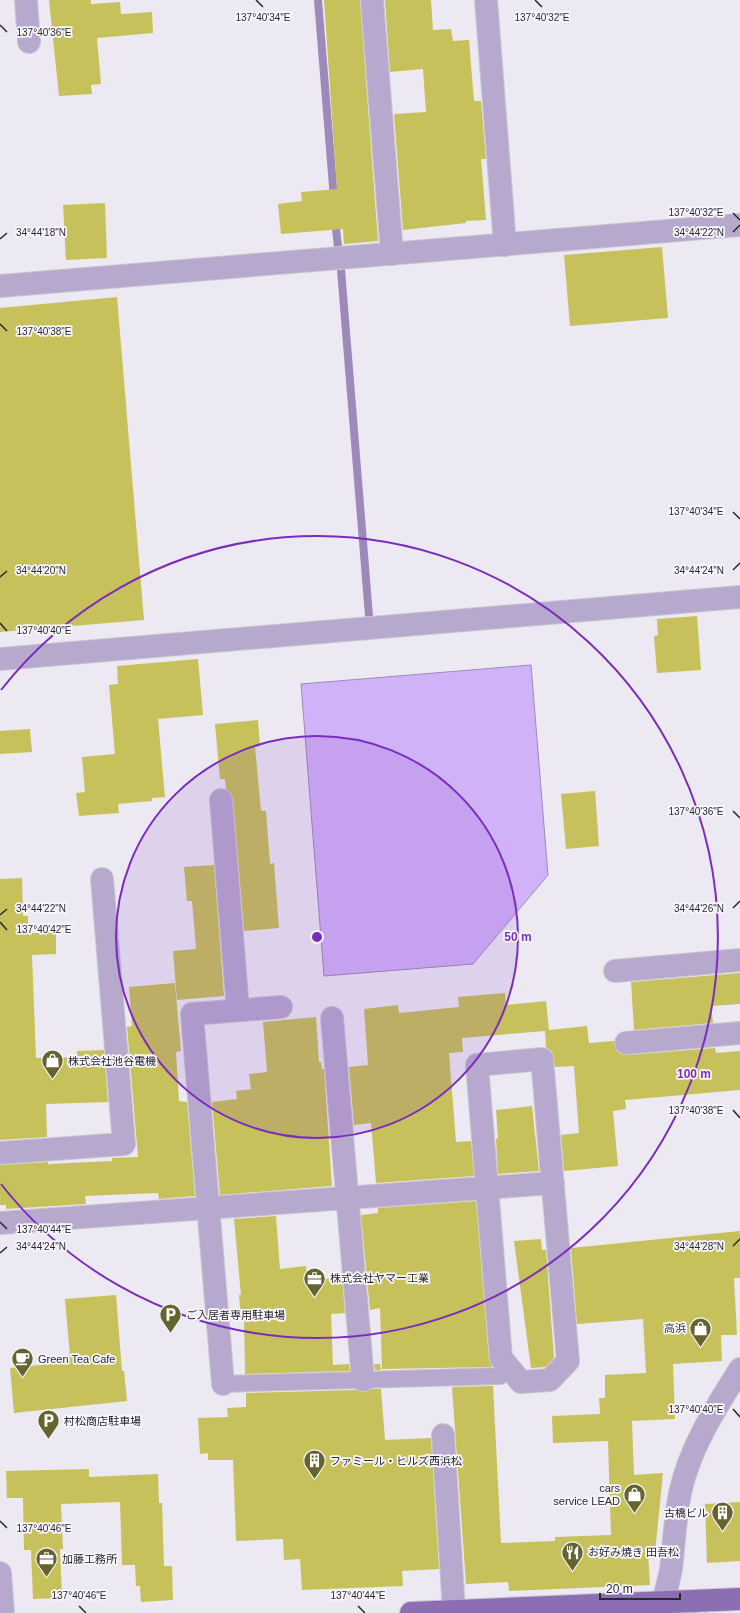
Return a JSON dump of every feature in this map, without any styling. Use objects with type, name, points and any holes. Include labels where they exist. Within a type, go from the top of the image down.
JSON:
[{"type":"main road","points":[[411,1613],[662,1608],[740,1599]]},
{"type":"street","points":[[26,0],[29,42]]},
{"type":"street","points":[[372,0],[392,254]]},
{"type":"street","points":[[486,0],[505,245]]},
{"type":"street","points":[[0,286],[740,225]]},
{"type":"street","points":[[0,659],[740,597]]},
{"type":"street","points":[[220,800],[238,1010]]},
{"type":"street","points":[[0,1153],[124,1144],[102,879]]},
{"type":"street","points":[[615,971],[740,960]]},
{"type":"street","points":[[223,1384],[192,1014],[281,1007]]},
{"type":"street","points":[[332,1018],[363,1380]]},
{"type":"street","points":[[626,1043],[740,1033]]},
{"type":"street","points":[[542,1059],[553,1183],[568,1361],[550,1380],[520,1382],[502,1358],[477,1065],[542,1059]]},
{"type":"street","points":[[0,1222],[553,1183]]},
{"type":"street","points":[[662,1608],[670,1571],[676,1518],[688,1467],[697,1442],[709,1419],[740,1369]]},
{"type":"street","points":[[443,1435],[454,1611]]},
{"type":"street","points":[[0,1573],[3,1613]]},
{"type":"lane","points":[[223,1384],[500,1376],[510,1368]]},
{"type":"shaded area","points":[[531,665],[548,875],[473,964],[324,976],[301,684]]},
{"type":"building","points":[[49,0],[91,0],[91,4],[120,2],[121,14],[152,12],[153,33],[97,38],[101,84],[91,85],[92,94],[59,96]]},
{"type":"building","points":[[324,0],[360,0],[378,241],[344,244],[343,229],[281,234],[278,204],[302,201],[301,192],[337,189]]},
{"type":"building","points":[[385,0],[431,0],[433,30],[451,29],[453,41],[469,40],[474,101],[481,101],[486,159],[481,159],[486,220],[466,221],[466,223],[403,230],[394,114],[426,112],[423,69],[390,72]]},
{"type":"building","points":[[105,203],[107,258],[66,260],[63,205]]},
{"type":"building","points":[[662,247],[668,318],[570,326],[564,255]]},
{"type":"building","points":[[117,297],[144,620],[0,632],[0,308]]},
{"type":"building","points":[[697,616],[701,670],[657,673],[654,636],[658,635],[657,619]]},
{"type":"building","points":[[198,659],[203,715],[158,719],[165,797],[152,798],[152,801],[118,804],[119,813],[79,816],[76,793],[85,792],[82,757],[115,754],[109,685],[118,684],[117,666]]},
{"type":"building","points":[[258,720],[260,746],[255,747],[261,811],[266,811],[270,864],[274,863],[279,928],[244,931],[233,799],[231,793],[226,789],[225,779],[220,779],[215,724]]},
{"type":"building","points":[[30,729],[32,752],[0,754],[0,731]]},
{"type":"building","points":[[595,791],[599,846],[566,849],[561,794]]},
{"type":"building","points":[[214,865],[224,996],[177,1000],[173,951],[196,949],[192,901],[187,901],[184,867]]},
{"type":"building","points":[[22,878],[23,916],[28,916],[28,933],[56,933],[56,954],[32,955],[36,1058],[77,1057],[77,1051],[104,1050],[108,1102],[46,1104],[47,1137],[0,1140],[0,879]]},
{"type":"building","points":[[740,973],[740,1004],[711,1006],[713,1023],[634,1030],[631,982]]},
{"type":"building","points":[[175,983],[181,1051],[176,1052],[179,1101],[187,1102],[195,1196],[159,1199],[158,1193],[85,1196],[86,1204],[6,1209],[6,1205],[0,1205],[0,1165],[48,1162],[48,1164],[112,1161],[112,1158],[138,1157],[127,1027],[132,1026],[129,987]]},
{"type":"building","points":[[505,993],[506,1005],[546,1001],[549,1030],[587,1026],[589,1043],[614,1041],[616,1050],[621,1054],[627,1055],[715,1048],[716,1053],[740,1051],[740,1090],[625,1100],[626,1109],[613,1111],[618,1166],[564,1171],[561,1135],[579,1133],[574,1066],[555,1067],[552,1052],[546,1047],[545,1031],[462,1038],[463,1052],[449,1053],[456,1142],[471,1141],[474,1176],[376,1183],[371,1123],[354,1125],[349,1067],[368,1065],[364,1009],[398,1005],[399,1013],[459,1007],[458,997]]},
{"type":"building","points":[[316,1017],[319,1062],[321,1062],[322,1069],[324,1069],[332,1186],[220,1195],[212,1102],[237,1099],[236,1091],[251,1089],[249,1074],[267,1072],[263,1022]]},
{"type":"building","points":[[532,1106],[539,1171],[498,1174],[496,1110]]},
{"type":"building","points":[[476,1201],[489,1359],[492,1367],[382,1369],[380,1308],[370,1310],[361,1215],[378,1213],[378,1208]]},
{"type":"building","points":[[276,1216],[280,1269],[306,1266],[308,1281],[342,1277],[345,1313],[331,1314],[333,1365],[349,1364],[350,1371],[245,1374],[244,1317],[241,1317],[239,1295],[241,1295],[234,1219]]},
{"type":"building","points":[[740,1231],[740,1278],[734,1278],[737,1335],[721,1335],[722,1361],[673,1364],[675,1419],[632,1421],[634,1475],[663,1473],[655,1553],[648,1553],[650,1585],[509,1591],[508,1582],[466,1584],[452,1387],[493,1386],[501,1543],[555,1541],[555,1537],[611,1535],[608,1441],[553,1443],[552,1416],[600,1414],[599,1398],[605,1398],[605,1375],[646,1373],[643,1319],[577,1324],[571,1248]]},
{"type":"building","points":[[541,1239],[542,1250],[546,1250],[554,1358],[546,1367],[531,1368],[514,1241]]},
{"type":"building","points":[[116,1295],[122,1371],[124,1371],[127,1401],[14,1413],[10,1368],[59,1363],[58,1357],[70,1356],[65,1299]]},
{"type":"building","points":[[374,1364],[380,1364],[381,1370],[375,1370]]},
{"type":"building","points":[[371,1389],[381,1389],[385,1440],[431,1438],[439,1569],[402,1571],[403,1586],[302,1590],[300,1559],[284,1560],[283,1539],[236,1541],[233,1460],[208,1460],[208,1453],[200,1454],[198,1418],[228,1417],[227,1408],[246,1407],[246,1393],[356,1390],[364,1392]]},
{"type":"building","points":[[89,1469],[89,1477],[158,1474],[159,1503],[162,1503],[164,1566],[172,1566],[173,1600],[141,1602],[140,1586],[136,1586],[135,1565],[122,1565],[120,1502],[61,1504],[63,1549],[60,1549],[62,1598],[33,1599],[31,1550],[24,1550],[23,1498],[7,1498],[6,1471]]},
{"type":"building","name":"古橋ビル","points":[[740,1502],[740,1561],[707,1563],[705,1504]]},
{"type":"waterway","points":[[318,0],[334,199]]},
{"type":"waterway","points":[[335,220],[338,247]]},
{"type":"waterway","points":[[341,270],[369,616]]},
{"type":"place","name":"株式会社池谷電機","points":[[53,1080]]},
{"type":"place","name":"株式会社ヤマー工業","points":[[314,1298]]},
{"type":"place","name":"ご入居者専用駐車場","points":[[170,1334]]},
{"type":"place","name":"高浜","points":[[701,1348]]},
{"type":"place","name":"Green Tea Cafe","points":[[23,1378]]},
{"type":"place","name":"村松商店駐車場","points":[[48,1440]]},
{"type":"place","name":"ファミール・ヒルズ西浜松","points":[[315,1480]]},
{"type":"place","name":"cars service LEAD","points":[[635,1514]]},
{"type":"place","name":"古橋ビル","points":[[723,1532]]},
{"type":"place","name":"お好み焼き 田吾松","points":[[573,1572]]},
{"type":"place","name":"加藤工務所","points":[[47,1578]]}]
